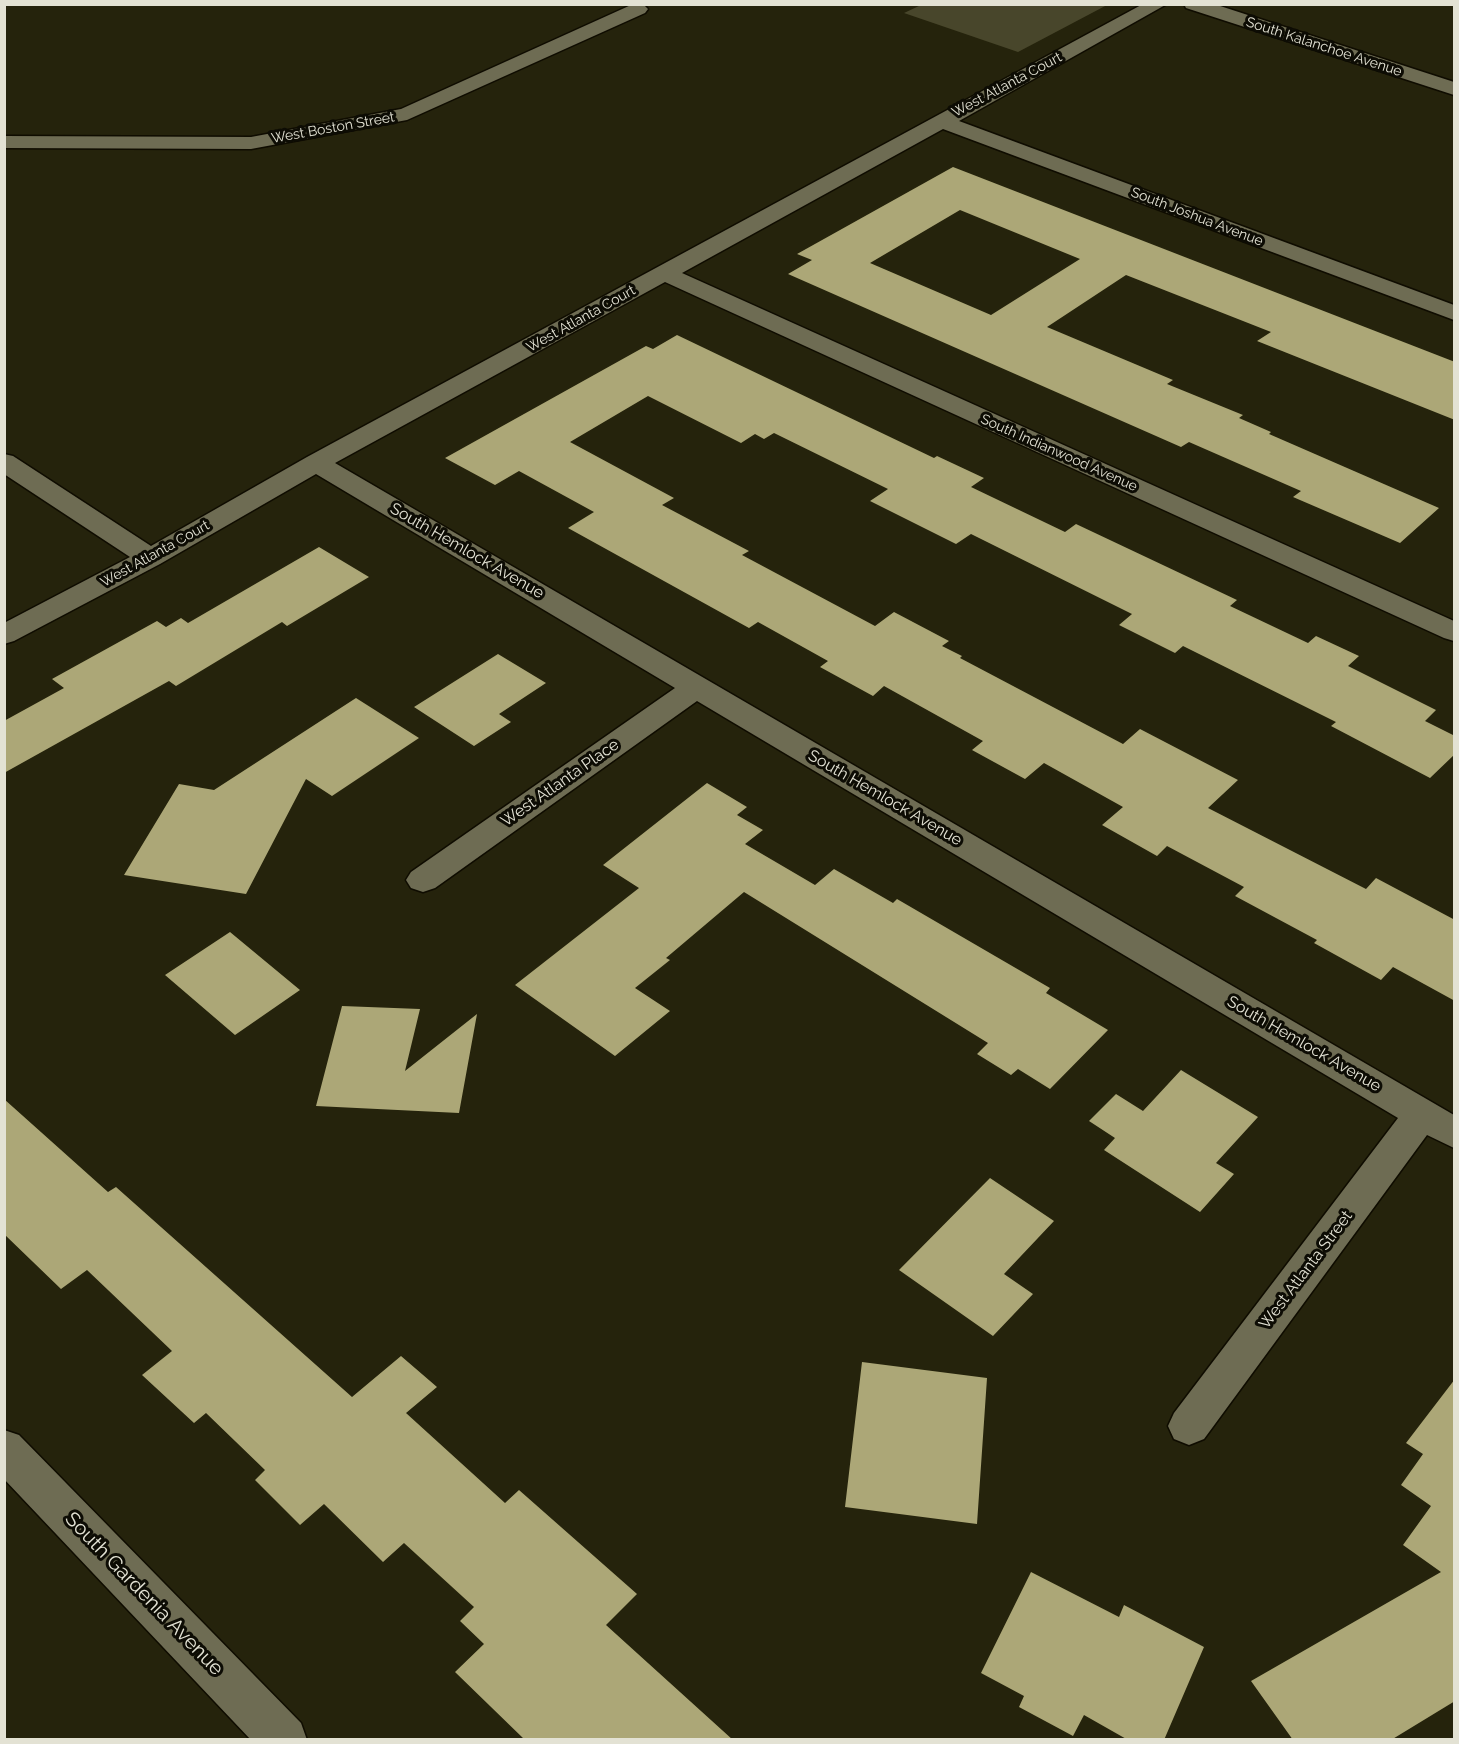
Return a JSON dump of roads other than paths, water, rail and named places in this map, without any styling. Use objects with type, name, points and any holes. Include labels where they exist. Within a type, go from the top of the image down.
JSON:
[{"type":"street","name":"West Atlanta Court","points":[[4,635],[150,558],[316,463],[1158,4]]},
{"type":"street","name":"South Kalanchoe Avenue","points":[[1193,4],[1455,89]]},
{"type":"street","name":"West Boston Street","points":[[4,142],[251,143],[407,114],[633,7]]},
{"type":"street","name":"South Joshua Avenue","points":[[940,121],[1455,313]]},
{"type":"street","name":"South Indianwood Avenue","points":[[664,273],[1455,632]]},
{"type":"street","points":[[4,462],[150,558]]},
{"type":"street","name":"South Hemlock Avenue","points":[[316,463],[1455,1133]]},
{"type":"street","name":"West Atlanta Place","points":[[423,880],[697,687]]},
{"type":"street","name":"West Atlanta Street","points":[[1189,1426],[1422,1114]]},
{"type":"street","name":"South Gardenia Avenue","points":[[4,1449],[284,1740]]}]
